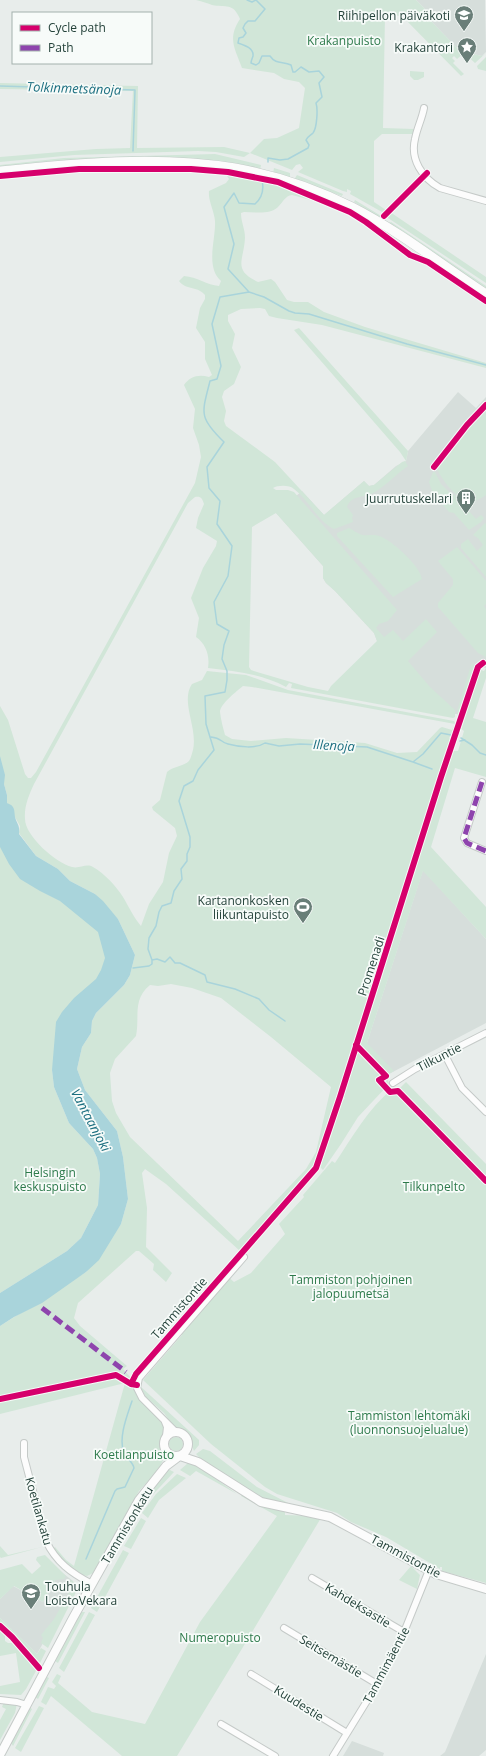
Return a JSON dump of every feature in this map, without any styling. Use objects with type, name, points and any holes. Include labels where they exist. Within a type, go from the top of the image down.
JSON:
[{"type":"main road","points":[[0,171],[56,166],[138,162],[189,163],[249,171],[280,179],[331,198],[367,215],[486,294]]},
{"type":"street","points":[[424,108],[416,134],[414,148],[420,170],[434,185],[440,188],[486,201]]},
{"type":"street","points":[[482,782],[464,838],[467,843],[486,851]]},
{"type":"street","name":"Tilkuntie","points":[[393,1083],[415,1069],[486,1033]]},
{"type":"street","points":[[445,1055],[462,1088],[486,1112]]},
{"type":"street","name":"Tammistontie","points":[[176,1432],[142,1398],[137,1388],[139,1378],[244,1257]]},
{"type":"street","points":[[165,1420],[167,1427],[164,1444],[166,1452],[166,1466]]},
{"type":"street","points":[[166,1436],[172,1432],[176,1432],[185,1436],[188,1444],[186,1451],[179,1456],[173,1456],[166,1452]]},
{"type":"street","name":"Koetilankatu","points":[[24,1443],[24,1457],[46,1541],[50,1550],[60,1563],[74,1574],[92,1584]]},
{"type":"street","name":"Tammistontie","points":[[188,1444],[198,1462]]},
{"type":"street","name":"Tammistontie","points":[[179,1456],[198,1462],[261,1502],[330,1517],[429,1570],[442,1576],[486,1589]]},
{"type":"street","name":"Tammistonkatu","points":[[0,1755],[139,1500],[166,1466],[179,1456]]},
{"type":"street","name":"Tammimäentie","points":[[333,1756],[377,1684],[404,1632],[429,1570]]},
{"type":"street","name":"Kahdeksastie","points":[[312,1578],[404,1632]]},
{"type":"street","name":"Seitsemästie","points":[[284,1628],[377,1684]]},
{"type":"street","name":"Kuudestie","points":[[251,1674],[347,1733]]},
{"type":"street","points":[[0,1700],[18,1702],[27,1705]]},
{"type":"street","points":[[221,1724],[275,1756]]},
{"type":"shaded area","name":"Riihipellon päiväkoti","points":[[416,0],[485,0],[486,52],[482,56],[460,51],[428,18],[429,13]]},
{"type":"shaded area","points":[[458,392],[476,408],[486,397],[486,668],[476,666],[459,714],[452,714],[377,641],[374,633],[326,583],[323,578],[323,566],[276,513],[302,491],[324,515],[364,481],[369,486],[374,485],[396,466],[406,461],[408,451]]},
{"type":"shaded area","points":[[423,870],[486,939],[486,1023],[387,1075],[364,1052]]},
{"type":"shaded area","name":"Touhula LoistoVekara","points":[[60,1571],[73,1581],[74,1587],[37,1654],[0,1618],[0,1599],[13,1586],[43,1602]]},
{"type":"shaded area","points":[[486,1654],[486,1750],[479,1756],[440,1756],[445,1752]]},
{"type":"shaded area","points":[[352,1741],[384,1753],[383,1756],[343,1756]]},
{"type":"green space","name":"Krakanpuisto","points":[[196,0],[416,0],[429,13],[428,18],[460,51],[482,56],[486,53],[475,63],[464,53],[457,59],[454,56],[452,58],[455,61],[453,63],[464,74],[461,76],[402,16],[385,15],[383,128],[414,129],[418,123],[413,134],[382,134],[374,141],[374,202],[386,210],[382,212],[350,194],[351,191],[347,189],[347,192],[343,191],[298,172],[303,168],[300,164],[296,165],[292,170],[250,153],[264,139],[277,138],[299,128],[305,88],[299,82],[284,79],[274,73],[242,68],[235,49],[233,38],[236,26],[240,19],[235,10],[229,7],[212,5]]},
{"type":"green space","points":[[486,57],[486,71],[478,69],[477,66]]},
{"type":"green space","points":[[410,71],[424,72],[424,77],[414,80],[410,76]]},
{"type":"green space","points":[[0,83],[138,86],[137,148],[224,147],[250,153],[244,157],[216,152],[198,151],[74,155],[0,162],[0,157],[96,149],[130,148],[133,91],[0,89]]},
{"type":"green space","points":[[215,154],[261,165],[260,170],[211,161],[0,167],[0,165],[64,158]]},
{"type":"green space","points":[[274,168],[290,173],[289,179],[273,174]]},
{"type":"green space","name":"Koetilanpuisto","points":[[225,173],[286,185],[325,199],[345,208],[381,228],[380,230],[410,253],[403,250],[367,221],[333,206],[292,195],[286,198],[275,210],[241,213],[245,238],[241,264],[242,269],[250,278],[258,282],[271,279],[275,282],[287,300],[294,302],[308,302],[324,312],[365,327],[486,363],[486,368],[322,325],[277,318],[269,316],[265,309],[260,308],[241,309],[228,315],[228,321],[235,334],[232,348],[241,367],[234,384],[224,391],[222,397],[226,411],[224,421],[226,426],[275,462],[324,515],[364,481],[369,486],[374,485],[402,462],[405,461],[408,466],[373,493],[351,500],[347,507],[353,515],[353,522],[334,529],[323,521],[305,499],[292,488],[278,486],[273,488],[276,490],[288,490],[294,492],[397,610],[388,621],[379,624],[376,628],[384,637],[393,630],[403,641],[426,619],[437,632],[408,661],[430,687],[455,710],[455,717],[453,718],[291,688],[292,684],[289,683],[286,687],[258,676],[208,668],[208,659],[205,647],[196,637],[199,618],[191,598],[203,568],[216,546],[217,541],[196,528],[198,518],[204,504],[201,498],[195,497],[188,503],[34,784],[26,805],[26,826],[36,841],[50,855],[72,867],[93,867],[106,877],[123,897],[141,926],[149,904],[163,882],[169,853],[177,836],[175,828],[153,810],[152,807],[160,800],[167,772],[189,761],[193,750],[194,741],[188,707],[189,691],[192,684],[202,680],[207,671],[246,675],[288,690],[454,721],[457,725],[449,738],[451,739],[448,751],[458,751],[464,731],[460,728],[479,671],[484,671],[486,668],[486,678],[473,718],[486,722],[486,777],[455,768],[431,847],[486,907],[486,939],[423,871],[367,1043],[394,1071],[387,1075],[389,1084],[358,1117],[323,1170],[319,1166],[340,1105],[345,1098],[339,1093],[314,1166],[240,1251],[166,1184],[145,1169],[142,1173],[147,1208],[146,1247],[172,1273],[166,1282],[153,1270],[154,1264],[139,1251],[136,1251],[78,1303],[74,1318],[80,1326],[127,1366],[123,1369],[132,1379],[130,1381],[126,1379],[125,1382],[133,1387],[138,1398],[158,1416],[162,1422],[164,1432],[161,1442],[163,1460],[159,1469],[139,1491],[93,1573],[87,1576],[76,1572],[63,1562],[53,1549],[55,1547],[66,1560],[74,1566],[125,1383],[0,1414],[0,1326],[86,1272],[121,1224],[128,1199],[123,1157],[117,1131],[85,1090],[77,1069],[82,1047],[91,1033],[92,1021],[96,1013],[124,985],[130,975],[135,955],[118,919],[95,894],[70,881],[58,869],[36,856],[19,833],[20,826],[7,803],[7,795],[0,759],[0,706],[8,720],[25,774],[28,778],[31,778],[36,772],[195,483],[201,457],[199,445],[193,428],[195,409],[184,385],[195,376],[209,377],[212,375],[205,359],[205,342],[196,328],[200,308],[205,299],[205,295],[199,290],[185,286],[179,281],[184,276],[219,286],[221,281],[216,275],[212,261],[215,221],[209,198],[209,191],[226,183],[229,179]],"holes":[[[276,513],[323,566],[323,578],[326,583],[374,633],[377,641],[331,686],[328,691],[308,687],[257,672],[251,670],[249,667],[252,527]],[[243,686],[252,687],[455,724],[452,730],[442,727],[440,728],[417,752],[397,753],[365,743],[286,738],[251,741],[232,739],[225,735],[220,712],[223,705]],[[171,984],[192,988],[221,998],[331,1087],[316,1152],[306,1169],[238,1241],[130,1137],[116,1113],[112,1101],[110,1073],[115,1059],[136,1036],[138,1009],[141,996],[150,985],[158,986]]]},
{"type":"green space","points":[[297,175],[343,194],[342,196],[294,180]]},
{"type":"green space","points":[[419,183],[420,183],[390,212]]},
{"type":"green space","points":[[355,200],[386,220],[385,221],[354,202]]},
{"type":"green space","points":[[390,212],[486,277],[486,283],[388,218],[388,214]]},
{"type":"green space","points":[[391,222],[486,286],[486,291],[389,223]]},
{"type":"green space","points":[[412,252],[423,256],[486,298],[486,303],[422,258],[410,253]]},
{"type":"green space","points":[[299,328],[408,451],[406,461],[400,452],[294,330]]},
{"type":"green space","points":[[486,407],[486,495],[476,501],[468,501],[462,499],[447,485],[437,469],[466,428]]},
{"type":"green space","points":[[433,472],[435,472],[441,484],[449,492],[471,504],[468,510],[476,519],[481,515],[484,518],[481,522],[469,530],[454,513],[449,512],[432,491],[429,482]]},
{"type":"green space","points":[[485,523],[486,577],[461,548],[461,544],[468,539],[477,551],[483,545],[478,538],[473,535]]},
{"type":"green space","points":[[349,528],[363,535],[375,535],[384,538],[405,554],[416,567],[422,579],[393,597],[337,536],[337,533]]},
{"type":"green space","points":[[457,547],[486,581],[486,604],[484,606],[486,609],[486,657],[478,653],[438,607],[438,603],[453,585],[453,579],[438,561]]},
{"type":"green space","points":[[473,663],[475,672],[461,714],[458,718],[457,711],[471,665]]},
{"type":"green space","name":"Helsingin keskuspuisto","points":[[0,821],[117,948],[52,1070],[54,1087],[69,1123],[93,1149],[97,1158],[100,1174],[98,1205],[81,1238],[67,1251],[0,1293]]},
{"type":"green space","points":[[406,1082],[486,1164],[486,1583],[442,1571],[442,1567],[440,1567],[440,1569],[386,1537],[351,1522],[337,1513],[277,1494],[265,1487],[211,1444],[143,1380],[182,1335],[179,1330],[226,1275],[234,1282],[251,1273],[285,1234],[279,1224],[304,1197],[303,1195],[332,1161],[335,1163],[361,1123],[384,1096],[393,1088],[400,1088]]},
{"type":"green space","points":[[140,1386],[199,1440],[199,1445],[194,1451],[187,1434],[174,1427],[164,1413],[146,1397]]},
{"type":"green space","points":[[173,1437],[179,1437],[183,1441],[183,1447],[179,1451],[173,1451],[169,1447],[169,1441]]},
{"type":"green space","points":[[203,1449],[210,1451],[257,1487],[290,1504],[259,1497],[201,1459],[196,1454]]},
{"type":"green space","points":[[188,1463],[198,1466],[237,1494],[196,1471],[190,1476],[180,1470]]},
{"type":"green space","points":[[168,1469],[174,1472],[144,1504],[122,1543],[120,1539],[139,1504]]},
{"type":"green space","points":[[177,1474],[186,1478],[159,1500],[148,1518],[142,1513],[156,1494]]},
{"type":"green space","name":"Numeropuisto","points":[[242,1494],[283,1510],[285,1511],[285,1515],[319,1516],[345,1528],[321,1518],[177,1756],[122,1756],[51,1696],[46,1705],[41,1702],[48,1687],[54,1689],[56,1686],[52,1682],[57,1674],[61,1676],[58,1683],[92,1712],[145,1724],[200,1622],[277,1516],[241,1496]]},
{"type":"green space","points":[[141,1518],[146,1521],[131,1549],[124,1546]]},
{"type":"green space","points":[[0,1546],[8,1555],[42,1547],[1,1558]]},
{"type":"green space","points":[[123,1550],[129,1553],[97,1612],[91,1608]]},
{"type":"green space","points":[[45,1555],[66,1576],[64,1579],[55,1580],[43,1602],[14,1586],[0,1599],[0,1570],[22,1564],[32,1574],[41,1566],[36,1560],[37,1557]]},
{"type":"green space","points":[[411,1566],[420,1575],[417,1589],[399,1580]]},
{"type":"green space","points":[[71,1580],[78,1585],[77,1590],[48,1648],[41,1643],[43,1638],[41,1635],[54,1619],[73,1586],[70,1582]]},
{"type":"green space","points":[[81,1612],[85,1612],[58,1663],[55,1661]]},
{"type":"green space","points":[[89,1612],[95,1615],[64,1672],[59,1668]]},
{"type":"green space","points":[[0,1618],[37,1654],[41,1648],[46,1651],[39,1664],[20,1642],[0,1623]]},
{"type":"green space","points":[[0,1629],[5,1633],[5,1641],[8,1643],[15,1643],[37,1669],[21,1695],[0,1694],[0,1686],[20,1682],[16,1653],[0,1656]]},
{"type":"green space","points":[[47,1677],[49,1678],[38,1699],[35,1697]]},
{"type":"green space","points":[[4,1702],[17,1704],[15,1713],[0,1740],[0,1720],[6,1709],[2,1707]]},
{"type":"green space","points":[[39,1706],[44,1708],[21,1752],[15,1748]]},
{"type":"green space","points":[[29,1707],[32,1709],[13,1746],[10,1741]]},
{"type":"water","name":"Vantaanjoki","points":[[0,756],[5,775],[4,784],[7,795],[7,803],[14,808],[15,817],[19,826],[19,834],[36,856],[58,869],[70,881],[95,894],[103,901],[118,919],[135,955],[130,975],[124,985],[96,1013],[92,1021],[91,1033],[82,1047],[77,1069],[85,1090],[117,1131],[123,1157],[128,1199],[121,1224],[99,1260],[86,1272],[42,1303],[0,1326],[0,1293],[67,1251],[81,1238],[98,1205],[100,1174],[97,1158],[93,1149],[69,1123],[54,1087],[52,1070],[56,1022],[74,998],[96,979],[105,958],[98,932],[60,901],[20,879],[9,864],[0,847]]},
{"type":"waterway","points":[[247,0],[252,2],[256,0],[265,9],[255,21],[248,21],[245,24],[243,28],[246,33],[243,37],[239,38],[238,43],[248,47],[253,53],[251,63],[256,65],[259,63],[262,56],[270,56],[277,62],[291,65],[293,72],[301,67],[309,72],[319,71],[324,77],[319,83],[322,97],[316,103],[317,114],[314,131],[306,140],[309,145],[308,148],[288,159],[280,160],[268,158],[268,162]]},
{"type":"waterway","name":"Tolkinmetsänoja","points":[[0,86],[135,90],[133,151]]},
{"type":"waterway","points":[[133,968],[149,966],[152,964],[148,949],[149,938],[156,926],[162,906],[171,903],[174,891],[182,879],[181,869],[187,861],[187,854],[190,847],[190,837],[179,801],[184,786],[193,781],[198,770],[214,750],[206,724],[205,696],[225,692],[227,680],[227,671],[222,659],[224,645],[229,631],[217,624],[214,602],[228,576],[232,546],[217,524],[220,501],[209,488],[207,467],[224,442],[206,420],[204,408],[210,381],[217,379],[221,366],[212,324],[220,297],[249,292],[228,269],[234,244],[224,207],[234,193],[239,203],[255,204],[262,193],[262,180]]},
{"type":"waterway","points":[[249,292],[264,297],[295,313],[309,314],[407,344],[486,365]]},
{"type":"waterway","name":"Illenoja","points":[[211,737],[217,738],[228,744],[242,747],[252,747],[265,743],[279,746],[300,744],[367,747],[413,762],[423,754],[441,733],[451,735]]},
{"type":"waterway","name":"Illenoja","points":[[461,738],[472,745],[480,753],[486,755]]},
{"type":"waterway","name":"Illenoja","points":[[460,741],[465,740]]},
{"type":"waterway","points":[[413,762],[432,769]]},
{"type":"waterway","points":[[152,960],[157,959],[165,962],[170,957],[175,963],[180,963],[205,975],[207,982],[235,989],[259,999],[269,1010],[285,1021]]},
{"type":"waterway","points":[[86,1559],[115,1491],[125,1487],[134,1468],[124,1453],[122,1447],[124,1427],[132,1401]]},
{"type":"marked path","points":[[482,782],[464,838],[467,843],[486,851]]},
{"type":"marked path","points":[[42,1308],[126,1372]]},
{"type":"cycle path","points":[[0,176],[79,169],[191,169],[228,172],[278,182],[350,212],[410,255],[428,262],[486,301]]},
{"type":"cycle path","points":[[384,216],[427,173]]},
{"type":"cycle path","points":[[434,467],[467,425],[486,405]]},
{"type":"cycle path","name":"Promenadi","points":[[131,1384],[136,1374],[316,1168],[340,1097],[441,777],[478,667],[483,663]]},
{"type":"cycle path","points":[[356,1045],[386,1076],[379,1080],[390,1092],[398,1091],[486,1181]]},
{"type":"cycle path","points":[[0,1399],[116,1375],[131,1384],[137,1385]]},
{"type":"cycle path","points":[[0,1626],[12,1637],[39,1668]]},
{"type":"place","name":"Riihipellon päiväkoti","points":[[464,32]]},
{"type":"place","name":"Krakantori","points":[[467,64]]},
{"type":"place","name":"Juurrutuskellari","points":[[466,515]]},
{"type":"place","name":"Kartanonkosken liikuntapuisto","points":[[303,924]]},
{"type":"place","name":"Touhula LoistoVekara","points":[[31,1610]]},
{"type":"park label","name":"Tilkunpelto","points":[[434,1186]]},
{"type":"park label","name":"Tammiston pohjoinen jalopuumetsä","points":[[351,1286]]},
{"type":"park label","name":"Tammiston lehtomäki (luonnonsuojelualue)","points":[[409,1422]]}]
